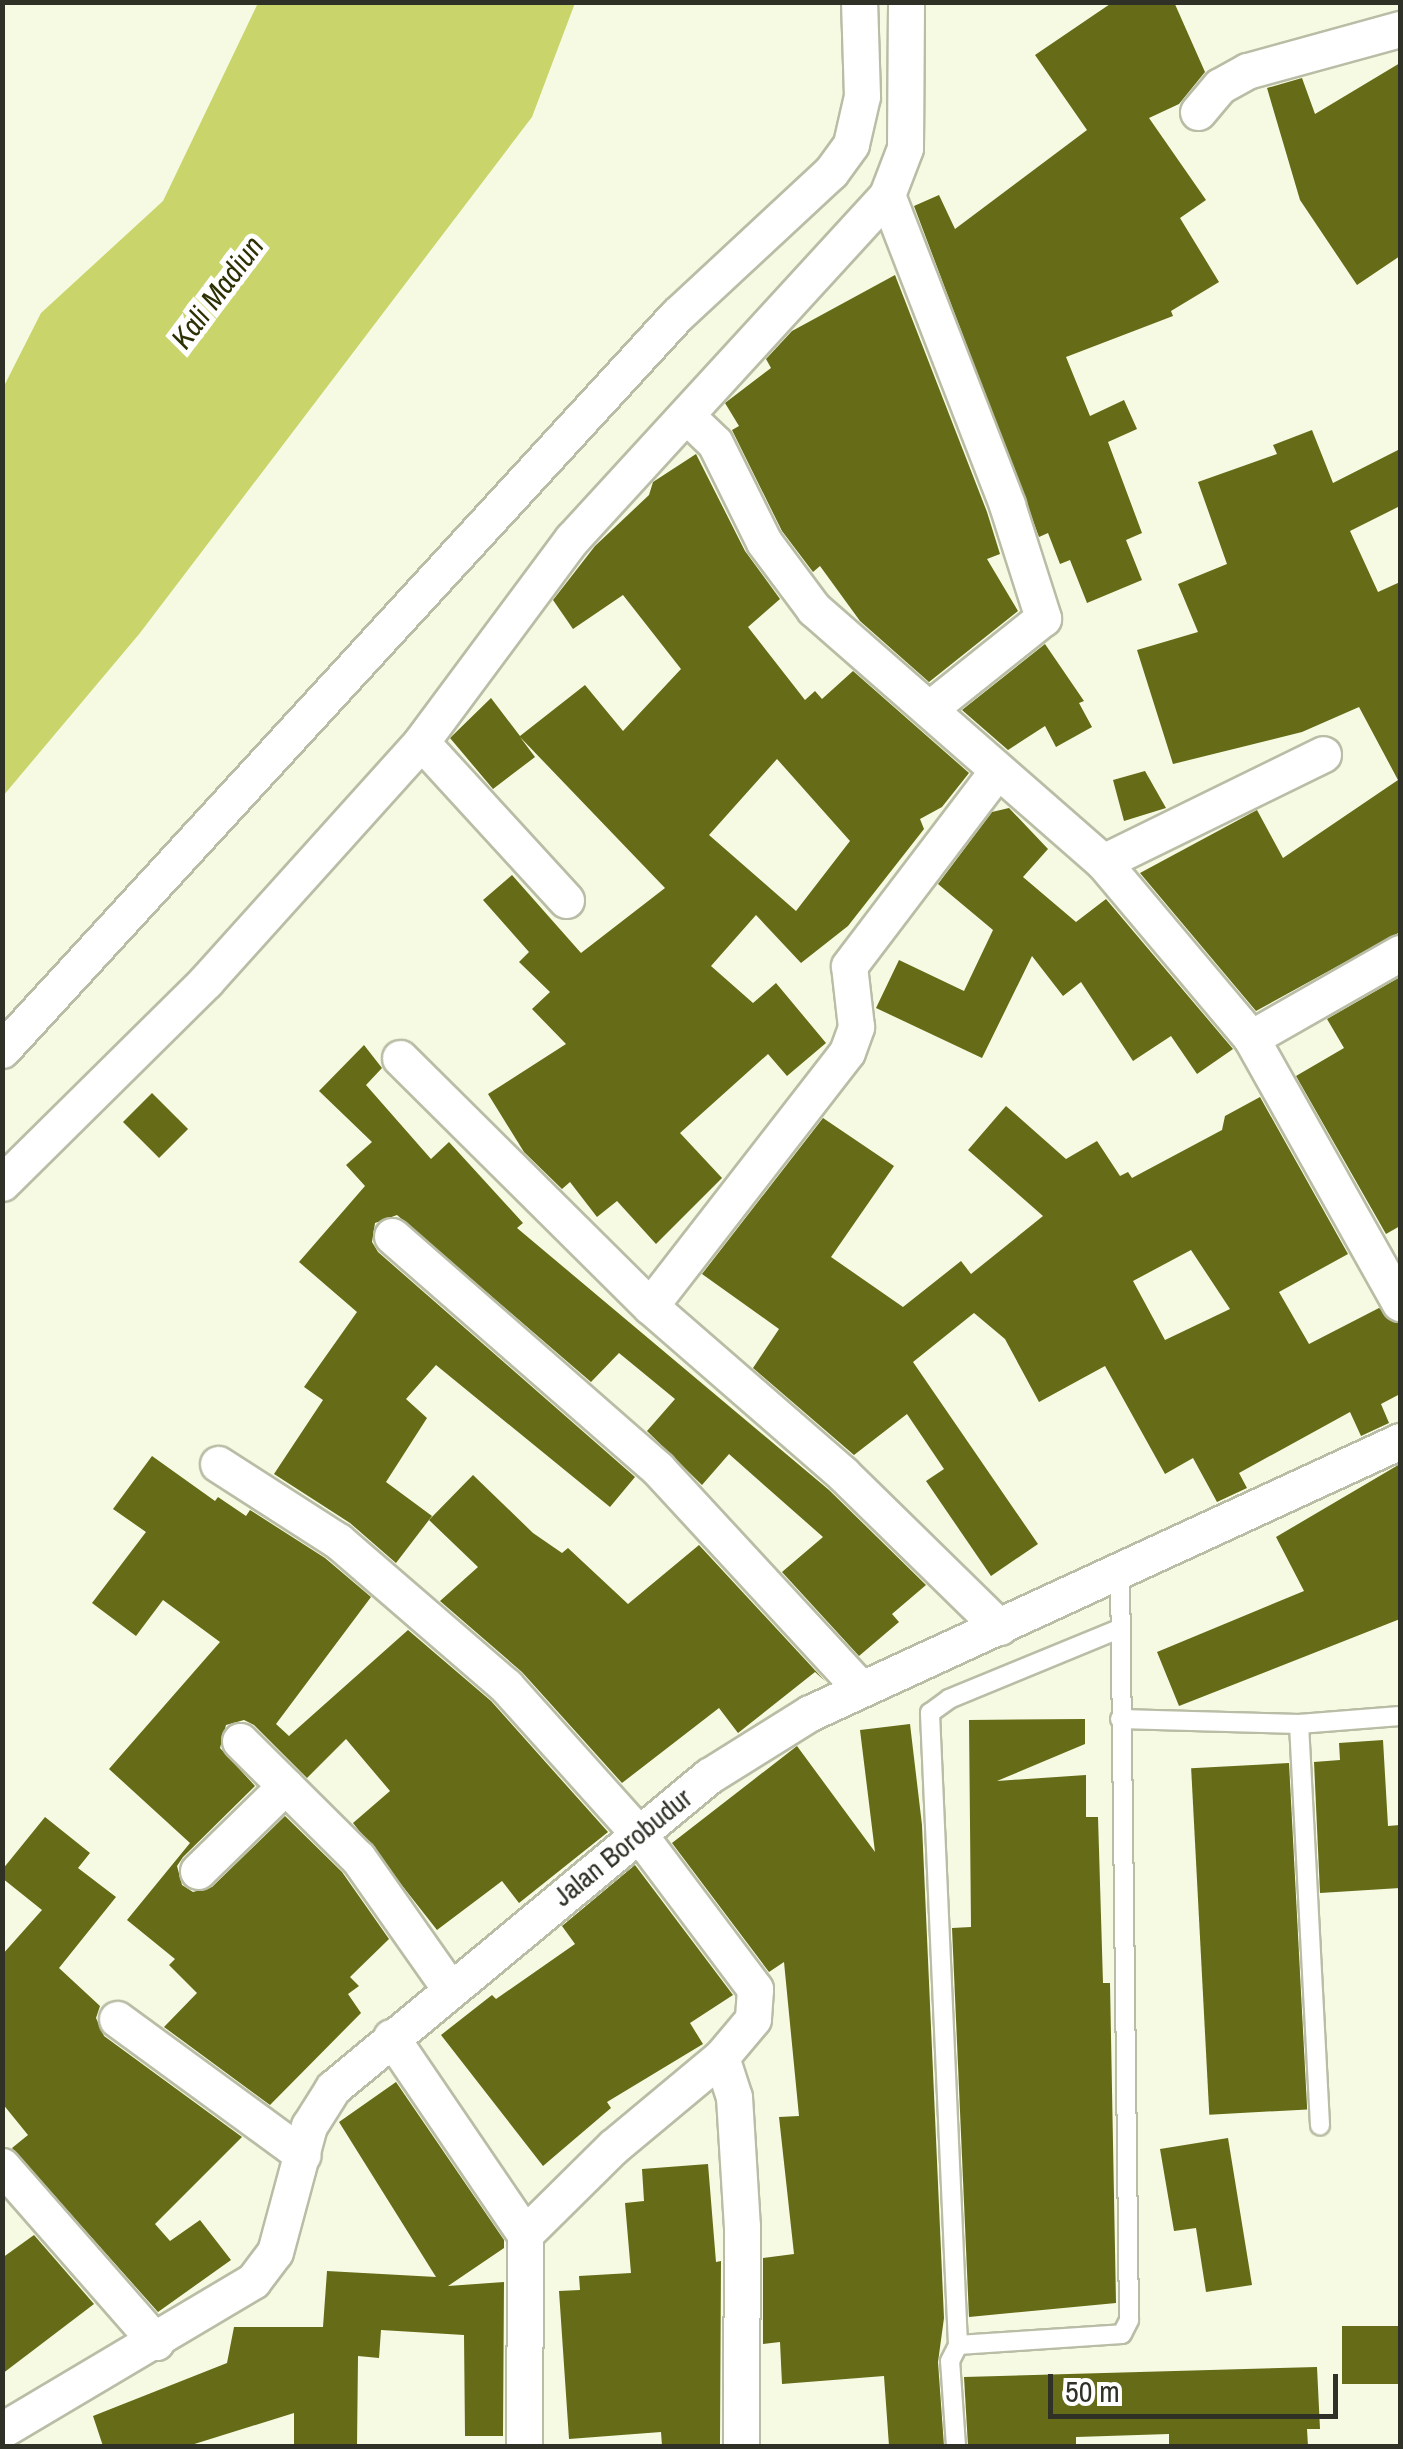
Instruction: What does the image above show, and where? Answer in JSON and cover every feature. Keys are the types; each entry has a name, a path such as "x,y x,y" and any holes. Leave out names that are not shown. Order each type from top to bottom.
{"street":[{"path":"2,1050 651,342 831,172 852,144 862,96 860,2"},
{"path":"2,1183 206,981 421,742 572,538 688,418 744,348 887,195 905,148 906,2"},
{"path":"1198,112 1220,86 1247,71 1400,29"},
{"path":"887,195 1007,505 1042,618 929,709"},
{"path":"688,418 715,443 764,542 814,609 1103,862 1251,1038 1389,1258 1400,1303"},
{"path":"421,742 566,900"},
{"path":"1103,862 1323,754"},
{"path":"650,1306 847,1052 856,1027 849,966 996,772"},
{"path":"1251,1038 1400,953"},
{"path":"400,1058 650,1306 843,1474 999,1627"},
{"path":"392,1236 658,1469 861,1688"},
{"name":"Jalan Borobudur","path":"2,2430 253,2281 274,2252 291,2211 318,2107 391,2037 709,1776 861,1688 1120,1573 1400,1441"},
{"path":"218,1464 338,1542 506,1686 638,1834 755,1989 753,2020 722,2058 612,2147 525,2234"},
{"path":"240,1741 358,1858 450,1989"},
{"path":"198,1871 285,1786"},
{"path":"117,2019 303,2155"},
{"path":"391,2037 525,2234 524,2446"},
{"path":"722,2058 734,2096 742,2226 742,2446"},
{"path":"2,2166 156,2342"}],"lane":[{"path":"958,2345 1122,2334 1129,2320 1120,1573"},
{"path":"956,2446 950,2360 958,2345 930,1713 948,1699 1119,1629"},
{"path":"1120,1718 1299,1724 1400,1716"},
{"path":"1299,1724 1320,2126"}],"water":[{"name":"Kali Madiun","path":"258,3 575,3 532,117 140,633 3,796 3,388 41,313 163,201"}],"building":[{"path":"1113,2 1174,2 1205,72 1179,104 1149,118 1206,200 1180,218 1219,282 1171,311 1173,316 1066,357 1090,416 1124,400 1137,429 1108,442 1142,533 1126,540 1142,580 1087,603 1070,560 1060,564 1048,533 1039,537 914,206 939,195 955,229 1087,130 1035,55"},
{"path":"1400,63 1400,256 1357,285 1300,200 1267,88 1302,78 1315,114"},
{"path":"895,275 987,512 1000,554 987,559 1018,611 929,682 860,621 820,566 813,572 782,531 732,430 739,426 725,403 771,368 766,359 792,331"},
{"path":"1312,430 1333,483 1400,449 1400,506 1350,531 1378,592 1400,582 1400,932 1256,1011 1140,873 1257,810 1283,858 1398,780 1359,707 1302,732 1173,764 1137,650 1198,632 1178,584 1227,564 1198,482 1277,454 1273,445"},
{"path":"696,454 745,551 780,599 748,627 805,700 815,691 822,699 853,671 969,773 942,807 920,819 924,829 848,926 801,963 756,915 711,966 753,1003 776,983 826,1043 787,1076 768,1054 680,1133 722,1178 656,1244 617,1201 597,1217 570,1182 562,1189 524,1152 488,1094 566,1044 532,1009 550,992 519,962 529,952 483,900 512,875 581,953 665,888 520,737 535,757 493,789 450,738 491,698 520,736 585,685 623,731 681,669 623,595 573,629 553,600 595,546 649,495 653,482","holes":["777,759 850,841 796,911 709,835"]},
{"path":"1045,644 1084,701 1079,703 1092,727 1056,747 1045,726 1008,750 962,710"},
{"path":"1145,771 1166,808 1124,821 1113,780"},
{"path":"1009,808 1048,849 1023,877 1076,922 1106,899 1233,1049 1197,1074 1171,1036 1133,1061 1081,982 1063,996 1032,956 982,1058 876,1008 899,960 964,991 993,930 938,884 992,812"},
{"path":"1400,977 1400,1226 1386,1234 1296,1076 1344,1048 1327,1019"},
{"path":"364,1045 382,1068 366,1085 431,1159 449,1142 523,1223 517,1228 829,1490 926,1585 892,1614 899,1622 859,1656 782,1572 823,1537 729,1454 702,1485 647,1431 675,1399 619,1353 591,1382 397,1215 375,1223 372,1242 378,1252 635,1477 610,1507 436,1365 406,1399 427,1418 386,1482 432,1516 396,1563 350,1523 274,1474 323,1400 304,1387 357,1312 299,1262 365,1186 346,1165 372,1142 319,1091"},
{"path":"152,1093 188,1129 159,1158 123,1122"},
{"path":"1260,1097 1348,1254 1279,1292 1309,1344 1379,1308 1400,1324 1400,1394 1381,1404 1389,1423 1361,1436 1350,1412 1239,1473 1247,1488 1217,1502 1193,1458 1165,1474 1105,1366 1039,1402 1005,1339 974,1313 913,1362 1038,1544 991,1576 926,1481 944,1469 907,1414 854,1455 753,1368 779,1329 702,1274 823,1118 894,1166 831,1257 903,1307 961,1261 971,1274 1043,1216 968,1150 1006,1106 1066,1159 1097,1141 1120,1176 1128,1172 1132,1178 1222,1130 1225,1116","holes":["1191,1250 1230,1309 1165,1340 1133,1281"]},
{"path":"152,1456 215,1501 218,1497 246,1516 250,1510 325,1558 371,1597 276,1724 289,1736 408,1630 491,1701 608,1832 519,1903 502,1881 437,1930 353,1823 390,1791 346,1739 307,1778 254,1725 244,1720 226,1725 220,1748 255,1786 183,1857 177,1866 182,1885 193,1892 212,1887 285,1816 342,1872 389,1939 350,1977 359,1986 348,1994 361,2013 270,2105 164,2027 197,1993 169,1965 175,1959 127,1920 190,1843 109,1769 220,1642 163,1600 136,1636 92,1603 146,1532 113,1509"},
{"path":"1400,1464 1400,1619 1179,1706 1157,1652 1304,1591 1276,1537"},
{"path":"473,1475 533,1533 562,1553 568,1548 628,1604 699,1545 825,1681 815,1672 738,1733 719,1708 622,1783 522,1672 440,1601 478,1567 429,1520"},
{"path":"1085,1719 1085,1744 997,1781 1086,1775 1086,1817 1098,1817 1103,1983 1110,1983 1116,2303 969,2317 952,1928 971,1927 969,1720"},
{"path":"910,1724 922,1825 944,2318 938,2362 944,2446 889,2446 884,2376 782,2384 780,2342 763,2344 763,2258 794,2254 779,2117 799,2116 784,1962 769,1972 672,1843 797,1746 875,1852 860,1730"},
{"path":"1383,1740 1388,1826 1400,1825 1400,1888 1320,1893 1314,1762 1340,1760 1339,1743"},
{"path":"1289,1763 1307,2110 1209,2115 1191,1768"},
{"path":"45,1817 90,1853 78,1868 116,1897 59,1968 100,2006 96,2018 104,2036 242,2137 155,2224 170,2241 200,2220 231,2260 158,2312 12,2148 28,2135 2,2103 2,1955 42,1910 2,1878 2,1870"},
{"path":"635,1865 733,1995 690,2023 703,2044 607,2102 611,2108 543,2166 441,2035 492,1995 496,1999 575,1944 562,1926"},
{"path":"396,2082 504,2240 504,2248 448,2286 504,2282 503,2436 465,2436 464,2335 381,2330 379,2358 358,2356 357,2446 294,2446 294,2413 188,2446 103,2446 93,2416 227,2363 234,2327 323,2327 327,2271 436,2277 339,2122"},
{"path":"1228,2138 1252,2285 1206,2292 1196,2228 1174,2231 1160,2149"},
{"path":"708,2164 716,2262 721,2261 720,2445 662,2446 661,2432 569,2439 559,2291 580,2290 579,2276 631,2273 625,2203 644,2201 642,2169"},
{"path":"34,2235 94,2304 2,2374 2,2258"},
{"path":"1342,2326 1400,2326 1400,2384 1342,2384"},
{"path":"1317,2367 1320,2429 1307,2429 1308,2446 1169,2446 1169,2434 1076,2437 1076,2446 968,2446 964,2377"}]}
